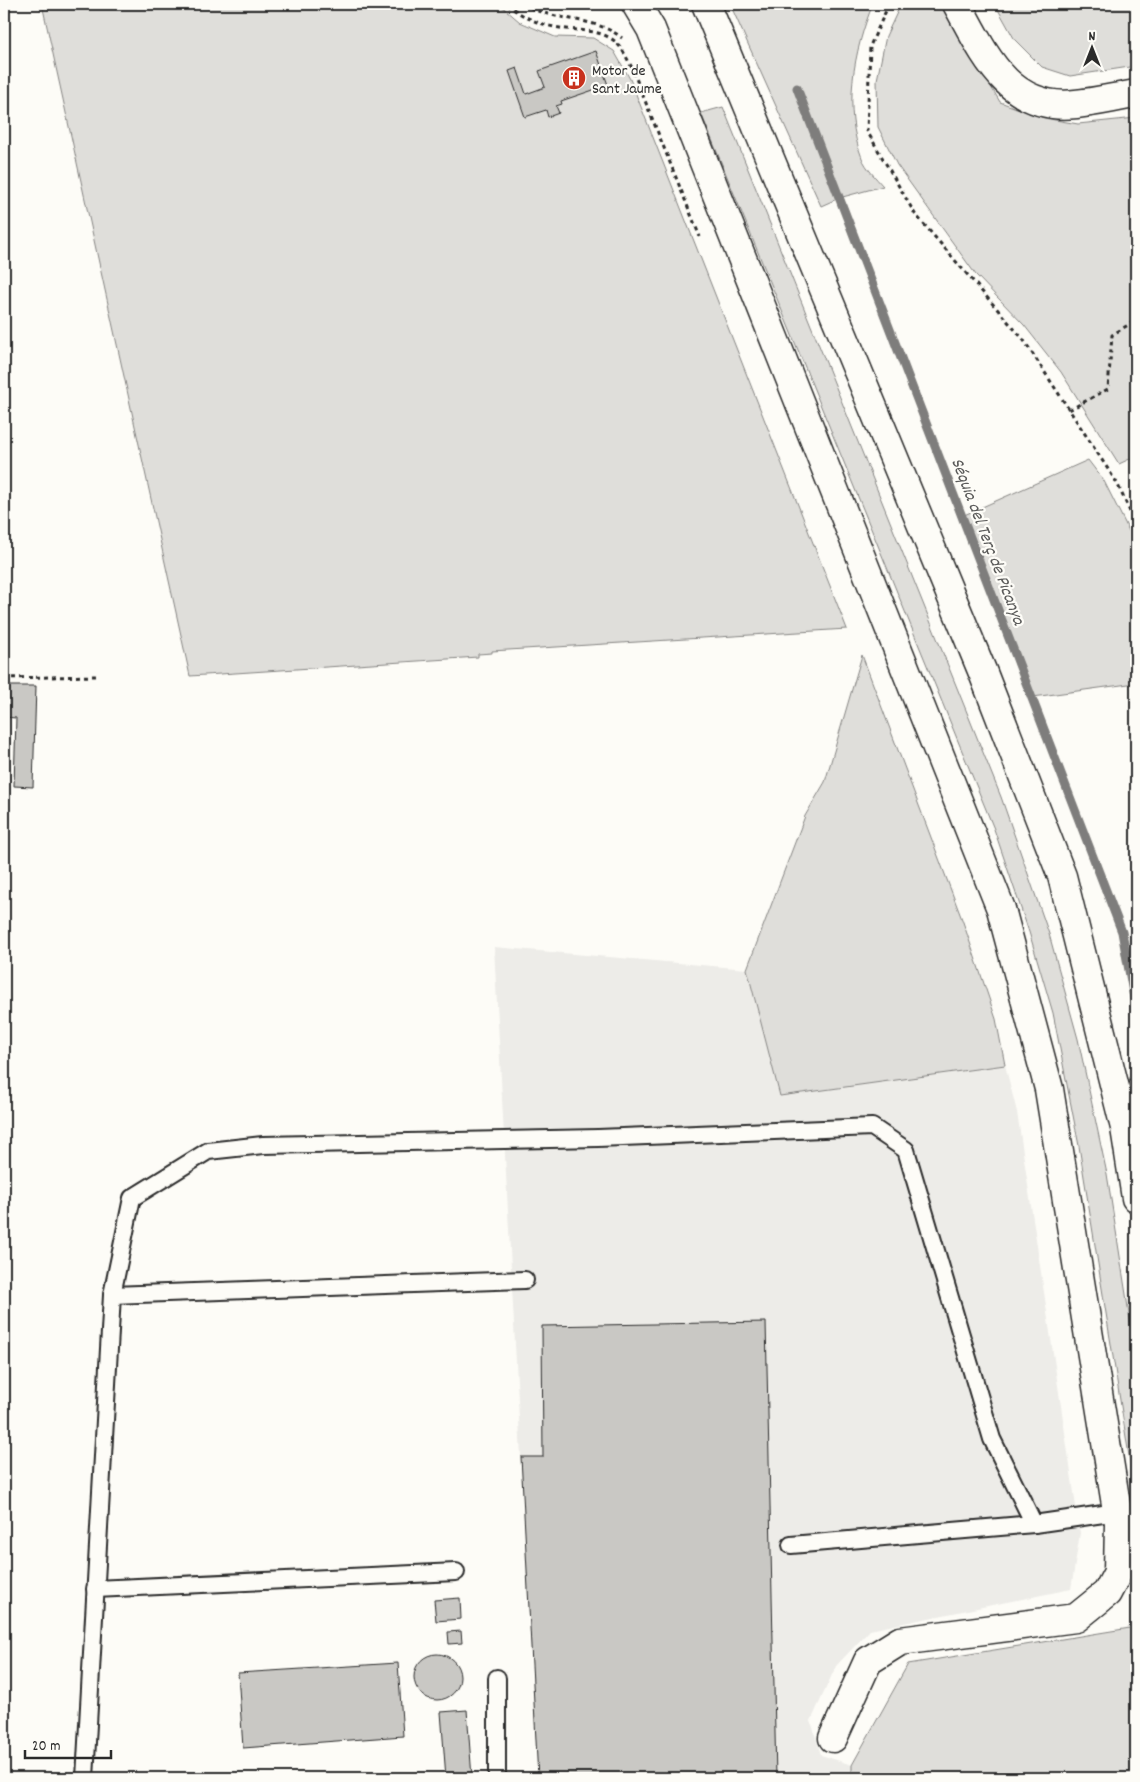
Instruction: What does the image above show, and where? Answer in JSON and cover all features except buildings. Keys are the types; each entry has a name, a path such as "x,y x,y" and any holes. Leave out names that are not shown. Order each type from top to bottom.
{"street":[{"path":"636,4 651,29 1001,910 1049,1089 1117,1512 1118,1572 1107,1593 1076,1618 900,1641 868,1661 833,1738"},
{"path":"706,4 983,673 1062,876 1125,1128 1136,1198"},
{"path":"956,4 987,57 1004,80 1027,96 1051,104 1075,105 1136,94"}],"lane":[{"path":"85,1778 112,1295 132,1198 208,1151 263,1145 598,1138 872,1127 906,1150 992,1439 1034,1524"},
{"path":"112,1295 525,1280"},
{"path":"791,1546 1034,1524 1117,1512"},
{"path":"95,1589 456,1572"},
{"path":"497,1678 497,1778"}],"path":[{"path":"507,4 516,12 538,22 559,28 597,33 609,38 623,51 701,239"},
{"path":"889,4 870,46 867,130 916,214 1023,339 1117,483 1136,525"},
{"path":"1069,410 1108,389 1112,335 1136,320"},
{"path":"4,678 96,676"}],"shaded area":[{"path":"42,4 499,4 520,22 555,37 593,38 614,51 630,79 847,629 492,651 492,653 478,654 478,657 190,676"},
{"path":"730,4 873,4 860,41 856,61 852,100 853,120 862,158 883,186 839,198 821,206"},
{"path":"901,4 942,4 1000,102 1044,118 1078,124 1136,118 1136,456 1119,464 1061,372 1024,325 976,275 897,165 878,127 877,80 886,36"},
{"path":"995,4 1136,4 1136,66 1070,76 1042,67 1015,40"},
{"path":"723,107 1001,797 1049,934 1078,1039 1107,1174 1136,1358 1136,1499 1079,1146 1053,1013 1029,932 994,829 701,113"},
{"path":"1088,460 1104,481 1136,545 1136,683 1033,697 962,516"},
{"path":"862,655 963,922 996,1019 1005,1065 780,1096 747,969 805,816 825,782"},
{"path":"494,947 747,969 780,1096 1005,1065 1017,1112 1080,1533 1071,1589 870,1630 836,1666 811,1721 821,1755 852,1765 852,1778 538,1778"},
{"path":"1136,1627 1136,1778 852,1778 852,1765 908,1664"}],"waterway":[{"name":"Séquia del Terç de Picanya","path":"797,88 1122,932 1136,1009"}],"place":[{"name":"Motor de Sant Jaume","path":"574,78"}]}
